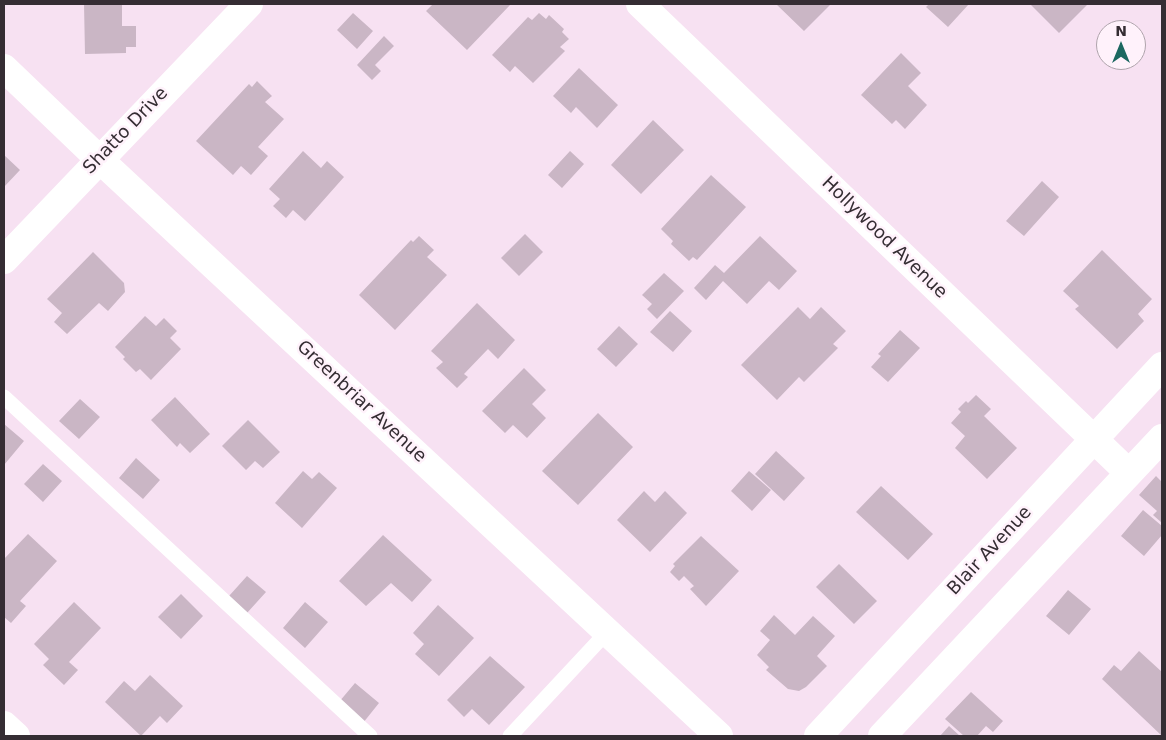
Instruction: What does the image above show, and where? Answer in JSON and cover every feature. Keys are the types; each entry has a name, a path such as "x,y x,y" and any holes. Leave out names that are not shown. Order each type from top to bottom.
{"street":[{"name":"Shatto Drive","path":"4,260 248,4"},
{"name":"Hollywood Avenue","path":"640,4 1128,472"},
{"name":"Greenbriar Avenue","path":"4,68 99,159 719,736"},
{"name":"Blair Avenue","path":"818,736 1162,366"},
{"path":"882,736 1162,438"},
{"path":"4,725 16,736"}],"lane":[{"path":"4,397 370,736"},
{"path":"510,736 608,631"}],"building":[{"path":"84,4 122,4 122,26 136,26 136,47 126,47 126,53 85,54"},
{"path":"433,4 511,4 467,50 426,11"},
{"path":"776,4 831,4 804,31"},
{"path":"929,4 969,4 948,27 926,7"},
{"path":"1030,4 1088,4 1059,33"},
{"path":"353,13 373,31 357,49 337,30"},
{"path":"539,13 546,19 549,15 564,29 562,32 569,39 560,47 565,51 533,83 515,66 510,72 492,55 528,17 532,20"},
{"path":"384,36 394,46 375,65 381,71 372,80 357,65"},
{"path":"901,53 921,73 908,86 927,105 905,129 896,120 892,124 861,95"},
{"path":"579,68 618,105 597,128 576,107 571,113 553,96"},
{"path":"257,81 272,96 265,102 284,119 258,147 268,156 251,175 241,166 233,175 196,141 249,84 252,87"},
{"path":"653,120 684,150 641,194 611,165"},
{"path":"303,151 321,168 327,161 344,177 305,221 293,210 286,218 273,206 280,199 269,189"},
{"path":"570,151 584,164 562,188 548,175"},
{"path":"4,155 20,170 4,187"},
{"path":"711,175 746,207 697,260 693,257 689,261 671,244 673,241 661,229"},
{"path":"1042,181 1059,197 1024,236 1006,221"},
{"path":"525,234 543,252 519,276 501,258"},
{"path":"419,236 434,250 427,257 447,275 395,330 359,295 411,240 413,242"},
{"path":"760,236 797,271 779,290 769,281 747,304 723,281 706,300 694,288 715,265 724,273"},
{"path":"1102,250 1152,299 1138,314 1144,321 1117,349 1075,309 1079,306 1063,291"},
{"path":"93,252 124,283 125,292 108,311 99,303 67,334 54,322 62,313 47,299"},
{"path":"664,273 684,291 657,319 647,309 652,304 642,295"},
{"path":"477,303 515,340 498,359 488,349 464,374 468,377 457,388 436,368 443,362 431,351"},
{"path":"798,307 810,319 821,307 846,331 833,344 838,348 804,382 799,377 777,400 741,365"},
{"path":"670,311 692,331 673,352 650,332"},
{"path":"145,316 156,326 164,318 177,331 170,338 181,349 151,380 140,369 136,372 123,359 125,357 115,347"},
{"path":"619,326 638,344 616,367 597,349"},
{"path":"900,330 920,348 888,382 871,367 881,356 878,354"},
{"path":"524,368 546,390 532,404 546,418 527,438 513,425 505,433 482,411"},
{"path":"976,395 991,409 984,416 1017,448 987,479 955,448 965,436 951,423 961,412 958,409"},
{"path":"175,397 210,434 190,453 180,443 177,447 151,420"},
{"path":"80,399 100,417 79,439 59,421"},
{"path":"598,413 633,447 578,505 542,471"},
{"path":"248,420 280,452 263,468 255,461 246,470 222,446"},
{"path":"4,424 24,441 4,465"},
{"path":"776,451 805,478 784,501 755,474"},
{"path":"136,458 160,480 143,499 119,478"},
{"path":"43,464 62,481 43,502 24,484"},
{"path":"303,471 312,479 319,472 337,488 302,528 275,503"},
{"path":"749,471 771,490 752,511 731,491"},
{"path":"1156,476 1162,482 1162,523 1153,515 1157,511 1139,495"},
{"path":"881,486 933,534 908,560 856,512"},
{"path":"644,491 655,502 665,491 687,513 650,552 617,520"},
{"path":"1143,510 1162,526 1162,535 1144,556 1121,536"},
{"path":"28,534 57,561 20,601 26,606 11,623 4,617 4,559"},
{"path":"383,535 432,580 412,602 391,583 366,606 339,581"},
{"path":"701,536 739,571 706,606 690,589 694,586 684,576 679,581 670,572 675,566 673,564"},
{"path":"839,564 877,601 854,624 816,587"},
{"path":"247,576 266,592 247,613 229,596"},
{"path":"1068,590 1091,609 1069,635 1046,616"},
{"path":"181,594 203,616 181,639 158,617"},
{"path":"74,602 101,628 69,662 78,670 64,685 43,665 49,659 34,644"},
{"path":"305,602 328,622 305,648 283,628"},
{"path":"438,605 474,638 439,676 415,654 424,644 413,633"},
{"path":"774,615 795,635 813,616 835,636 817,656 827,666 806,687 799,691 788,689 766,670 769,667 757,655 770,640 760,631"},
{"path":"1139,651 1162,672 1162,736 1102,679 1114,665 1121,671"},
{"path":"490,656 525,687 489,725 472,709 464,717 447,700"},
{"path":"150,675 183,706 167,723 160,716 141,736 105,702 124,681 135,691"},
{"path":"355,683 379,703 363,723 339,702"},
{"path":"971,692 1003,721 993,732 986,726 977,736 964,736 945,719"},
{"path":"949,726 960,736 940,736"}]}
